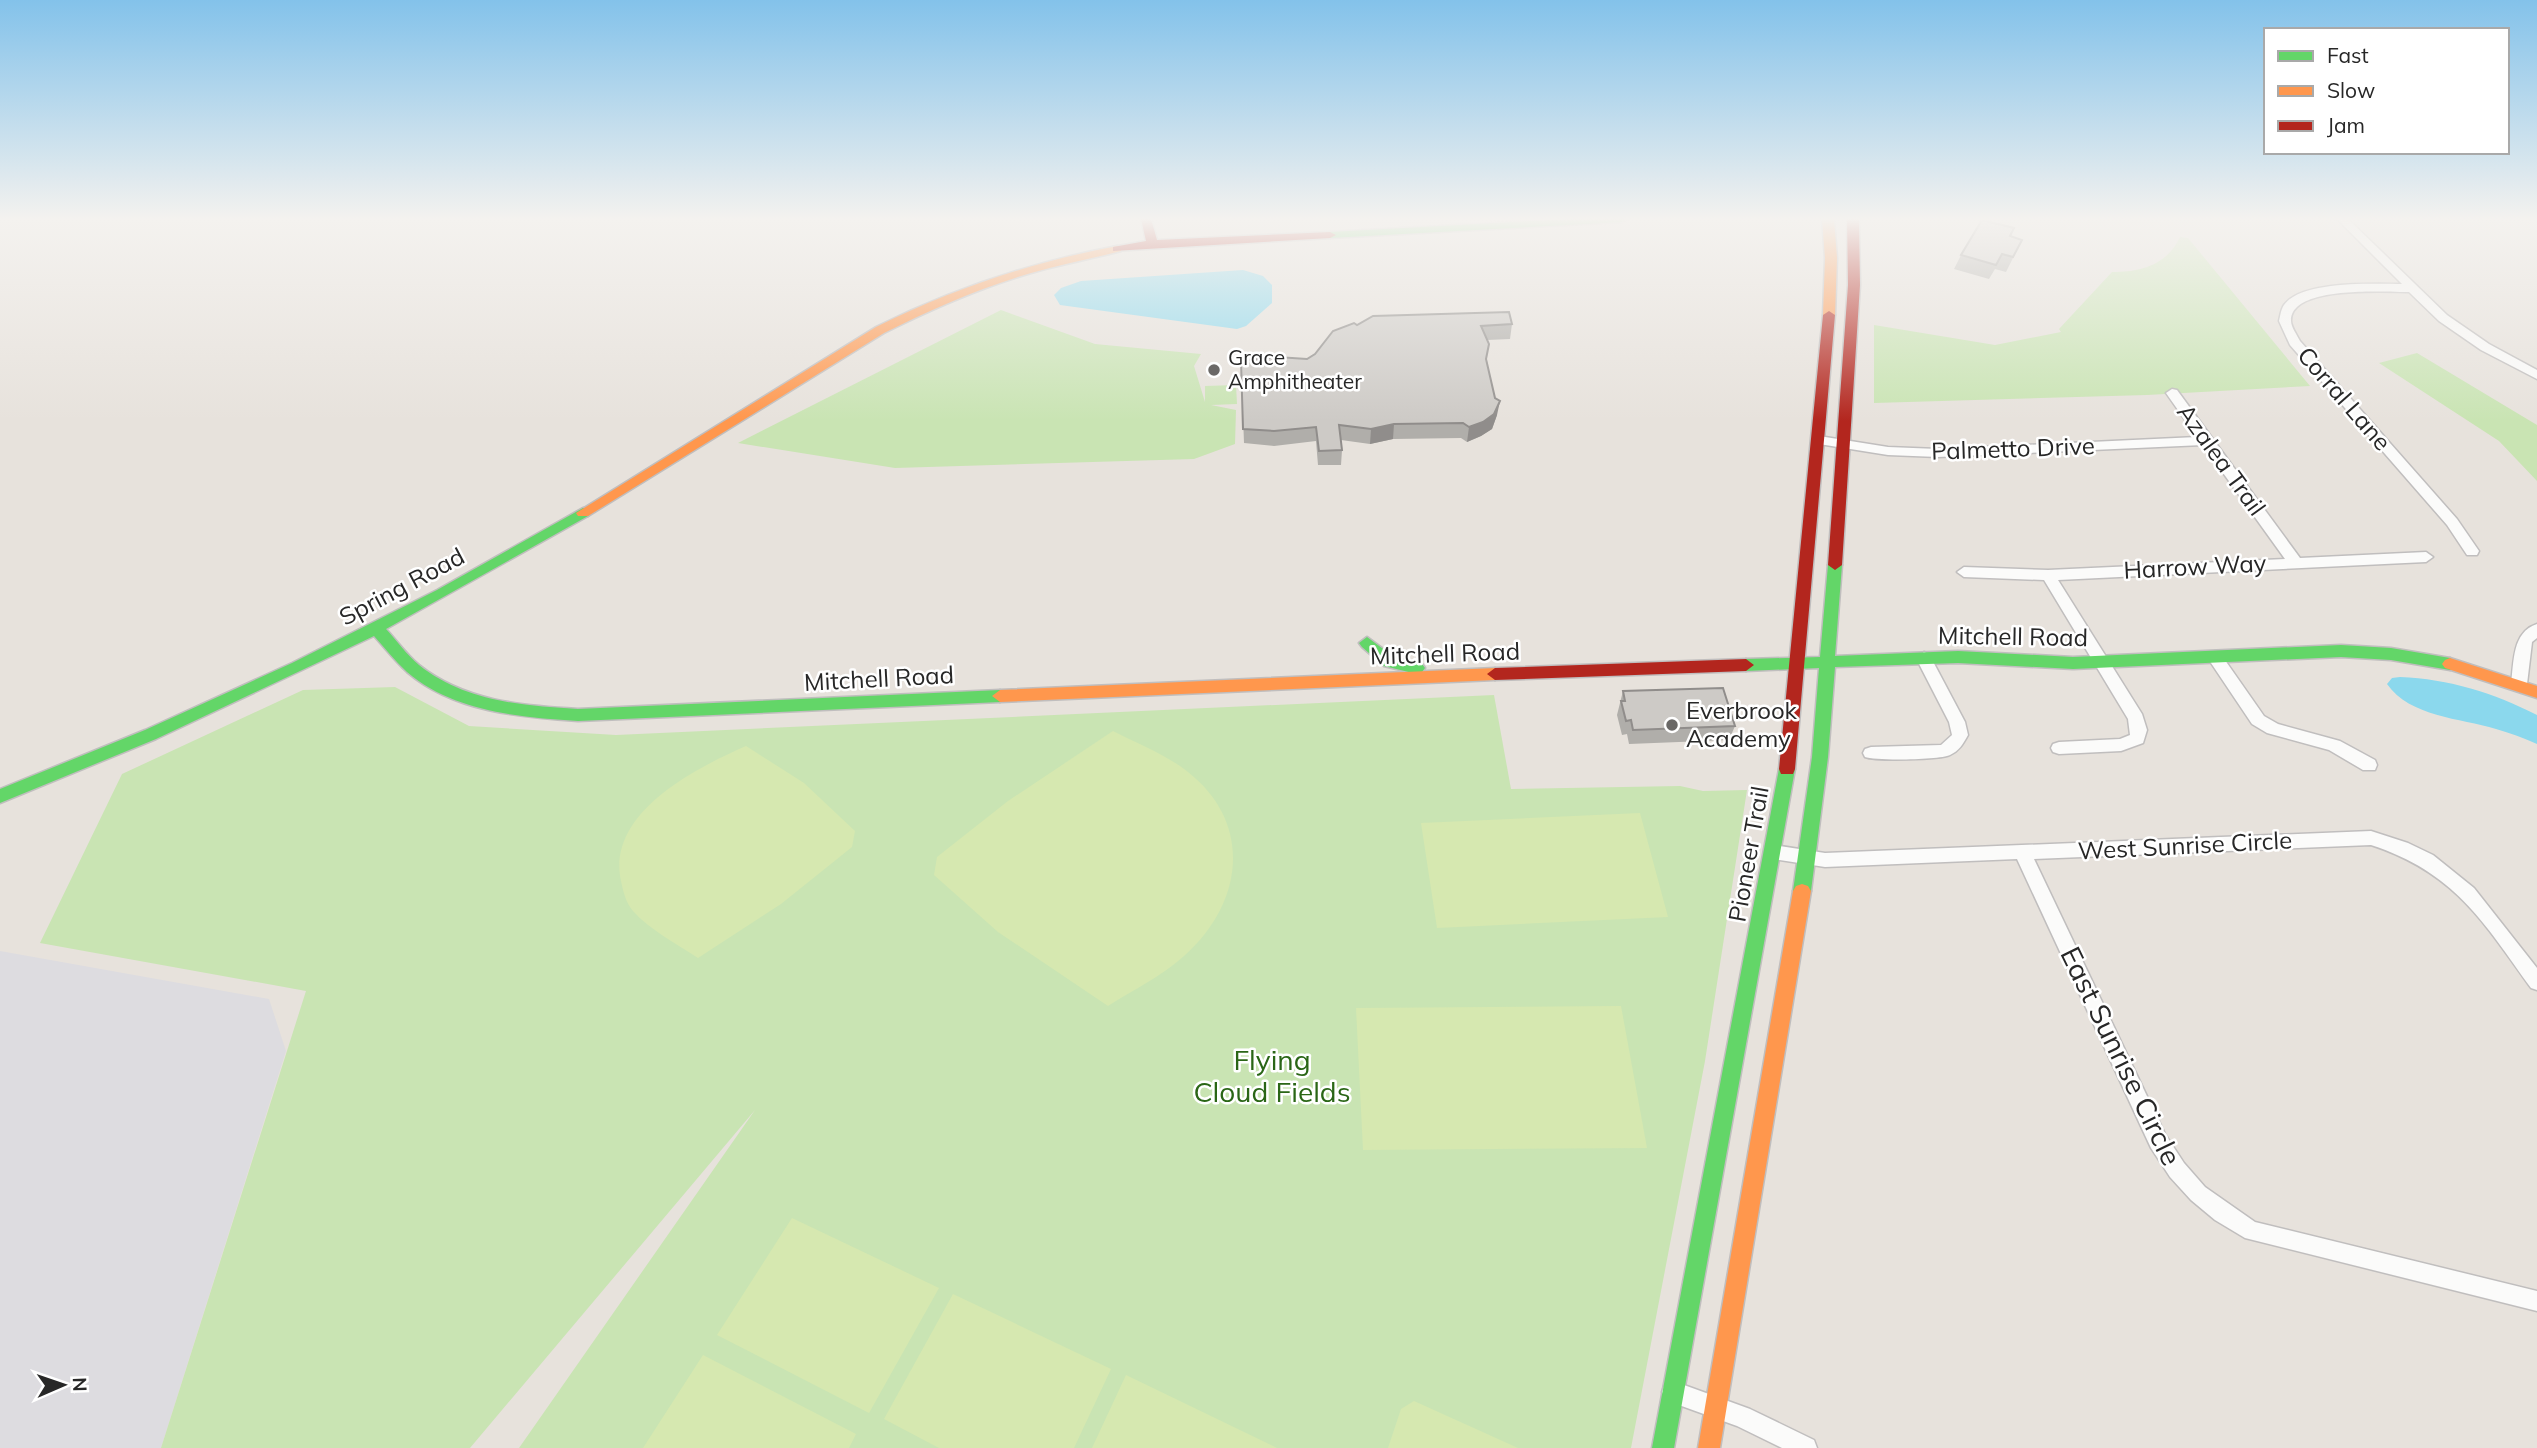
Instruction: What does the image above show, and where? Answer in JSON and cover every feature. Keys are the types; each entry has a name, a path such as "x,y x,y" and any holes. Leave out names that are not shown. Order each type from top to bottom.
{"main road":[{"name":"Spring Road","path":"0,796 166,728 377,629 579,516 804,376 838,345 902,308 948,287"},
{"name":"Pioneer Trail","path":"1663,1448 1774,852 1791,744 1830,287"},
{"path":"1709,1448 1807,858 1829,662 1854,287"},
{"name":"Mitchell Road","path":"377,629 417,672 459,694 512,710 578,715 1483,674 1799,665 1924,658 1979,657 2073,663 2373,651 2453,663 2537,692"},
{"path":"1367,643 1374,653 1393,666 1483,674"}],"street":[{"path":"2411,288 2462,333 2537,375"},
{"name":"Corral Lane","path":"2411,288 2309,294 2293,301 2288,307 2284,324 2294,342 2452,522 2472,551"},
{"name":"Azalea Trail","path":"2172,393 2295,562"},
{"name":"Palmetto Drive","path":"1819,440 1888,451 1938,453 2208,441"},
{"name":"Harrow Way","path":"1964,572 2048,575 2426,557"},
{"path":"2048,575 2136,718 2139,730 2137,739 2121,746 2059,748"},
{"path":"2519,684 2525,640 2537,629"},
{"path":"2214,657 2258,720 2273,729 2334,745 2369,765"},
{"path":"1871,753 1944,751 1954,745 1960,735 1957,722 1924,658"},
{"name":"West Sunrise Circle","path":"1774,852 1825,860 2371,838 2419,853 2441,866 2461,884 2537,982"},
{"name":"East Sunrise Circle","path":"2023,854 2158,1141 2173,1167 2194,1193 2221,1214 2252,1231 2537,1301"},
{"path":"1673,1392 1742,1417 1806,1448"}],"shaded area":[{"path":"0,951 269,999 286,1051 161,1448 0,1448"}],"green space":[{"path":"2098,287 2228,287 2310,386 2147,395 1874,403 1874,325 1995,345 2061,332 2059,329"},
{"path":"1001,310 1095,344 1201,354 1194,366 1205,402 1205,386 1236,385 1237,404 1211,405 1236,410 1235,444 1194,459 895,468 738,443"},
{"path":"2417,353 2537,425 2537,481 2499,441 2379,363"},
{"name":"Flying Cloud Fields","path":"395,687 469,726 616,735 1494,695 1511,789 1680,786 1703,791 1747,790 1705,1061 1631,1448 519,1448 755,1110 470,1448 161,1448 306,991 40,943 122,774 303,690"},
{"path":"1113,731 1180,766 1209,793 1224,815 1231,839 1233,864 1229,889 1219,913 1204,935 1166,970 1108,1006 998,932 934,875 937,857 1008,801"},
{"path":"746,746 804,783 855,831 852,847 781,904 698,958 656,931 631,908 621,881 620,857 627,834 641,814 659,796 703,767"},
{"path":"1640,813 1668,917 1437,928 1421,823"},
{"path":"1621,1006 1647,1148 1363,1150 1356,1008"},
{"path":"792,1218 939,1288 869,1413 717,1335"},
{"path":"953,1294 1111,1369 1074,1448 939,1448 884,1419"},
{"path":"703,1355 856,1434 849,1448 643,1448"},
{"path":"1126,1375 1277,1448 1092,1448"},
{"path":"1414,1401 1518,1448 1388,1448 1401,1409"}],"water":[{"path":"1272,287 1272,303 1246,326 1237,329 1060,305 1054,295 1061,288"},
{"path":"2392,678 2471,688 2537,715 2537,744 2496,729 2422,710 2397,695 2387,684"}],"building":[{"path":"1509,312 1512,324 1481,326 1489,344 1486,359 1495,398 1500,401 1494,414 1483,422 1469,427 1463,423 1394,424 1371,429 1339,425 1342,450 1319,451 1316,427 1274,431 1243,429 1241,361 1277,357 1307,359 1315,354 1333,331 1354,323 1357,325 1373,316"},
{"path":"1723,688 1735,726 1633,730 1631,720 1626,721 1621,701 1625,701 1623,691"}],"traffic: fast":[{"path":"0,796 150,735 298,667 442,594 583,513"},
{"path":"1802,891 1820,757 1835,565"},
{"path":"377,629 414,669 451,692 492,705 535,712 578,715 1000,696"},
{"path":"1367,643 1389,662 1417,668"},
{"path":"1746,665 1958,657 2073,663 2341,651 2391,654 2450,664"},
{"path":"1663,1448 1787,769"}],"traffic: slow":[{"path":"583,513 880,330 978,287"},
{"path":"1829,315 1830,287"},
{"path":"2450,664 2537,692"},
{"path":"1000,696 1495,674"},
{"path":"1709,1448 1802,891"}],"traffic: jam":[{"path":"1835,565 1854,287"},
{"path":"1787,769 1829,315"},
{"path":"1495,674 1746,665"}],"place":[{"name":"Grace Amphitheater","path":"1214,370"},
{"name":"Everbrook Academy","path":"1672,725"}]}
